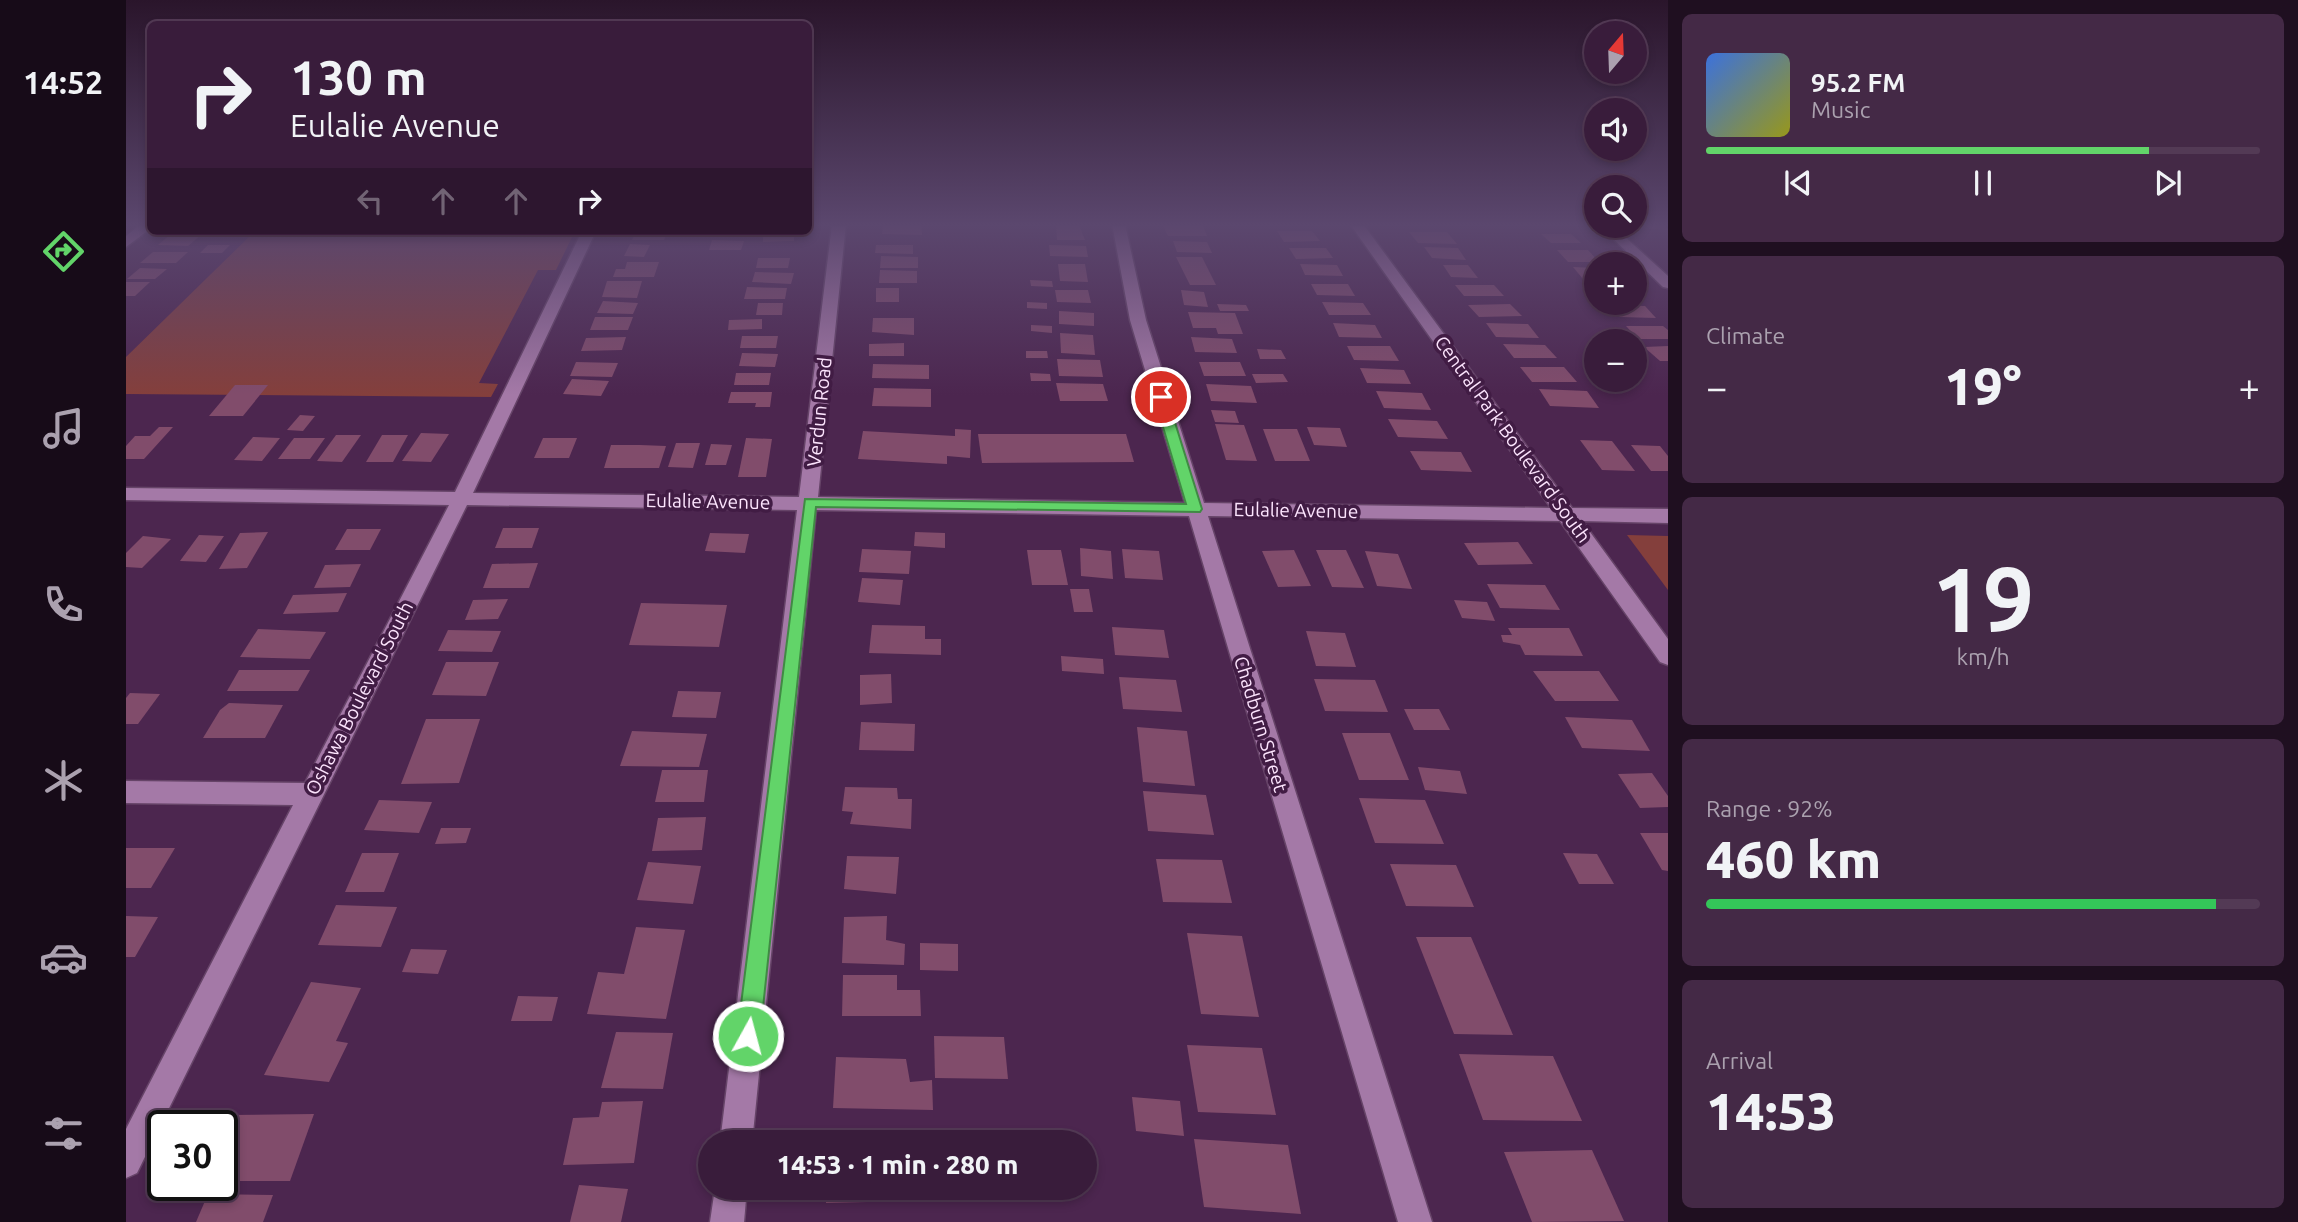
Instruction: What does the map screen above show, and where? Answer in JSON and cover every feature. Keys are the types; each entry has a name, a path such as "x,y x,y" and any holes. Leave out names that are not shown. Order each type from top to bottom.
{"street":[{"name":"Oshawa Boulevard South","path":"126,1163 462,497 565,281"},
{"name":"Verdun Road","path":"738,1130 833,281"},
{"name":"Chadburn Street","path":"1130,281 1138,320 1195,509 1415,1222"},
{"name":"Central Park Boulevard South","path":"1398,281 1668,656"},
{"name":"Eulalie Avenue","path":"126,494 1668,516"},
{"path":"126,792 311,794"},
{"path":"727,1222 730,1200"}],"shaded area":[{"path":"204,281 532,281 479,383 498,384 491,397 126,394 126,357"},
{"path":"1627,535 1668,536 1668,590"}],"building":[{"path":"607,281 642,281 637,298 602,297"},
{"path":"752,281 792,281 791,284"},
{"path":"879,281 917,281 917,283"},
{"path":"1030,281 1052,281 1053,287 1031,286"},
{"path":"1188,281 1214,281 1216,285 1190,285"},
{"path":"126,282 150,282 135,296 126,296"},
{"path":"1311,284 1348,284 1355,296 1317,295"},
{"path":"1455,285 1494,285 1504,296 1464,296"},
{"path":"747,287 787,288 785,299 744,299"},
{"path":"876,288 899,288 899,302 876,302"},
{"path":"1055,290 1088,290 1091,303 1057,302"},
{"path":"1181,290 1204,292 1208,307 1184,305"},
{"path":"603,301 638,303 633,314 597,313"},
{"path":"1027,302 1047,303 1047,309 1027,308"},
{"path":"1322,302 1363,303 1371,315 1329,315"},
{"path":"758,303 783,303 782,315 756,315"},
{"path":"1217,304 1246,305 1249,311 1220,311"},
{"path":"1510,304 1522,316 1479,317 1468,305"},
{"path":"1647,308 1656,318 1618,315 1647,315"},
{"path":"1059,311 1094,313 1094,326 1059,324"},
{"path":"1188,312 1235,313 1243,334 1218,334 1216,328 1193,328"},
{"path":"595,317 633,317 628,330 590,330"},
{"path":"873,318 914,318 914,335 872,332"},
{"path":"762,319 762,329 728,330 729,320"},
{"path":"1333,323 1375,325 1382,338 1339,337"},
{"path":"1486,323 1528,324 1539,338 1496,337"},
{"path":"1031,325 1052,326 1052,333 1031,331"},
{"path":"1626,326 1663,326 1668,330 1668,339 1647,339 1647,329 1629,329"},
{"path":"1060,333 1093,335 1095,355 1061,353"},
{"path":"742,336 778,336 776,348 740,348"},
{"path":"626,337 622,350 581,351 586,338"},
{"path":"1191,337 1232,339 1237,353 1195,352"},
{"path":"904,343 904,356 869,356 869,344"},
{"path":"1503,344 1545,345 1557,358 1514,358"},
{"path":"1347,346 1390,346 1399,361 1354,360"},
{"path":"1668,346 1668,361 1660,361 1647,347"},
{"path":"1257,349 1281,350 1286,359 1260,359"},
{"path":"1026,351 1047,351 1048,358 1026,358"},
{"path":"742,353 778,354 775,367 739,366"},
{"path":"1057,359 1100,360 1103,377 1059,376"},
{"path":"576,362 618,363 612,377 570,376"},
{"path":"1199,362 1240,362 1246,376 1204,376"},
{"path":"873,364 929,365 929,379 872,378"},
{"path":"1520,367 1564,367 1577,382 1532,382"},
{"path":"1360,368 1404,370 1411,384 1367,383"},
{"path":"736,373 771,373 769,385 734,385"},
{"path":"1030,373 1050,374 1051,381 1031,381"},
{"path":"1252,374 1283,374 1288,382 1256,383"},
{"path":"572,379 609,381 601,396 563,394"},
{"path":"1056,383 1103,384 1108,401 1060,401"},
{"path":"1206,384 1251,386 1257,403 1211,401"},
{"path":"235,385 268,385 243,416 209,416"},
{"path":"874,388 931,389 931,407 872,406"},
{"path":"1539,389 1588,392 1599,408 1550,406"},
{"path":"1376,391 1422,393 1431,410 1384,408"},
{"path":"731,392 772,392 770,407 755,407 756,403 728,403"},
{"path":"1211,410 1235,411 1239,423 1215,422"},
{"path":"300,415 315,416 303,431 287,430"},
{"path":"1388,419 1437,421 1448,439 1398,437"},
{"path":"1215,424 1244,425 1257,461 1226,460"},
{"path":"159,427 173,427 144,459 126,459 126,446 135,436 150,436"},
{"path":"1307,427 1340,428 1347,447 1314,445"},
{"path":"955,429 971,430 970,458 947,456 947,464 858,459 863,431 955,436"},
{"path":"1263,429 1297,429 1310,461 1275,461"},
{"path":"421,433 449,434 431,462 402,461"},
{"path":"978,434 1126,434 1134,462 982,463"},
{"path":"336,435 361,435 342,462 317,461"},
{"path":"382,435 408,435 393,462 366,462"},
{"path":"253,437 280,438 262,461 234,460"},
{"path":"294,438 325,438 310,459 278,459"},
{"path":"543,438 577,438 569,458 534,458"},
{"path":"746,438 772,439 766,477 738,477"},
{"path":"1580,440 1612,441 1635,471 1602,470"},
{"path":"676,443 700,443 693,468 668,467"},
{"path":"711,444 732,445 726,465 705,465"},
{"path":"611,445 666,446 659,468 604,468"},
{"path":"1631,445 1660,446 1668,456 1668,471 1651,471"},
{"path":"1410,451 1461,452 1472,472 1421,470"},
{"path":"503,528 539,528 532,548 495,548"},
{"path":"347,529 381,529 370,550 335,550"},
{"path":"268,532 247,568 219,569 240,533"},
{"path":"915,532 945,533 945,548 914,546"},
{"path":"710,533 749,534 745,553 705,551"},
{"path":"199,535 224,536 206,562 180,561"},
{"path":"143,536 171,539 142,568 126,567 126,553"},
{"path":"1518,542 1533,564 1478,565 1464,543"},
{"path":"1080,548 1111,551 1113,579 1081,576"},
{"path":"862,549 911,551 909,574 859,572"},
{"path":"1122,549 1159,551 1163,580 1125,578"},
{"path":"1027,550 1061,550 1068,585 1032,585"},
{"path":"1294,550 1311,586 1278,587 1262,551"},
{"path":"1316,550 1346,550 1364,588 1332,587"},
{"path":"1365,551 1398,554 1412,589 1377,586"},
{"path":"538,563 529,588 483,588 492,564"},
{"path":"361,564 350,587 314,588 325,565"},
{"path":"862,578 903,580 900,605 858,602"},
{"path":"1487,584 1545,585 1560,610 1500,608"},
{"path":"1070,589 1089,589 1093,612 1074,612"},
{"path":"347,593 338,612 283,614 293,595"},
{"path":"508,599 498,619 465,620 473,600"},
{"path":"1454,600 1487,602 1495,621 1462,618"},
{"path":"641,603 727,605 719,647 629,645"},
{"path":"872,625 925,626 925,639 941,639 941,655 869,653"},
{"path":"1112,627 1164,630 1169,658 1115,655"},
{"path":"1508,628 1569,628 1583,656 1525,655 1520,645 1503,642 1501,635 1512,635"},
{"path":"258,629 326,632 310,659 240,657"},
{"path":"448,630 501,631 492,652 438,651"},
{"path":"1306,631 1345,633 1356,667 1316,666"},
{"path":"1061,656 1103,659 1104,674 1062,671"},
{"path":"446,662 499,662 486,696 432,695"},
{"path":"239,670 310,670 298,691 227,691"},
{"path":"1533,671 1599,671 1619,701 1555,701"},
{"path":"891,674 892,703 860,705 860,675"},
{"path":"1119,677 1176,680 1182,712 1123,709"},
{"path":"1314,679 1375,680 1388,712 1325,711"},
{"path":"678,691 721,692 716,718 672,717"},
{"path":"130,693 160,694 138,724 126,724 126,698"},
{"path":"229,703 283,705 265,738 203,738 220,710"},
{"path":"1404,709 1439,709 1450,730 1414,730"},
{"path":"1565,717 1632,720 1650,751 1582,748"},
{"path":"426,719 480,719 459,783 401,784"},
{"path":"861,722 915,724 914,751 859,750"},
{"path":"1137,727 1187,731 1195,786 1143,782"},
{"path":"632,731 707,734 699,767 620,766"},
{"path":"1342,733 1390,733 1409,780 1359,780"},
{"path":"1418,767 1460,771 1467,794 1425,790"},
{"path":"662,770 708,770 704,802 655,802"},
{"path":"1652,773 1668,796 1668,807 1640,808 1618,774"},
{"path":"845,787 897,788 898,799 912,799 911,829 850,824 853,812 842,811"},
{"path":"1143,791 1206,795 1214,835 1148,831"},
{"path":"1359,798 1425,800 1444,844 1375,843"},
{"path":"379,800 432,802 419,833 364,830"},
{"path":"706,817 702,850 652,851 658,818"},
{"path":"441,828 471,828 466,843 435,844"},
{"path":"1640,833 1668,833 1668,871 1662,870"},
{"path":"126,848 175,848 151,888 126,888"},
{"path":"362,853 399,853 384,892 345,892"},
{"path":"1563,853 1597,854 1614,884 1579,884"},
{"path":"847,856 899,857 896,894 844,889"},
{"path":"1156,859 1222,860 1232,903 1163,902"},
{"path":"648,862 701,866 693,904 637,900"},
{"path":"1390,864 1456,865 1474,907 1406,906"},
{"path":"336,905 397,907 381,947 318,945"},
{"path":"126,916 158,917 135,957 126,957"},
{"path":"887,916 886,940 905,944 904,965 842,963 844,917"},
{"path":"636,927 685,930 666,1019 587,1014 598,972 624,974"},
{"path":"1187,933 1242,936 1259,1017 1201,1014"},
{"path":"1416,937 1471,937 1513,1035 1454,1034"},
{"path":"920,943 958,944 958,971 920,970"},
{"path":"411,949 447,950 438,974 402,972"},
{"path":"843,975 897,975 897,990 920,990 921,1016 842,1016"},
{"path":"311,982 361,988 336,1041 348,1043 329,1082 264,1075"},
{"path":"518,996 558,997 552,1021 511,1021"},
{"path":"616,1032 673,1033 663,1089 601,1088"},
{"path":"934,1036 1004,1037 1008,1079 935,1078"},
{"path":"1187,1045 1262,1048 1276,1115 1198,1112"},
{"path":"1459,1054 1553,1056 1582,1121 1483,1120"},
{"path":"836,1057 906,1059 910,1082 932,1080 933,1110 833,1108"},
{"path":"1132,1097 1180,1101 1184,1136 1136,1131"},
{"path":"643,1101 634,1163 563,1165 573,1118 599,1117 602,1102"},
{"path":"314,1114 290,1181 238,1181 238,1115"},
{"path":"1194,1139 1288,1145 1301,1214 1204,1207"},
{"path":"1592,1150 1624,1221 1532,1222 1504,1152"},
{"path":"579,1185 628,1189 621,1222 570,1222"},
{"path":"238,1194 273,1195 263,1222 196,1222 205,1201 238,1201"},
{"path":"826,1200 908,1200 908,1201 826,1203"}],"route":[{"path":"748,1036 810,502 1195,509 1161,397"}]}
